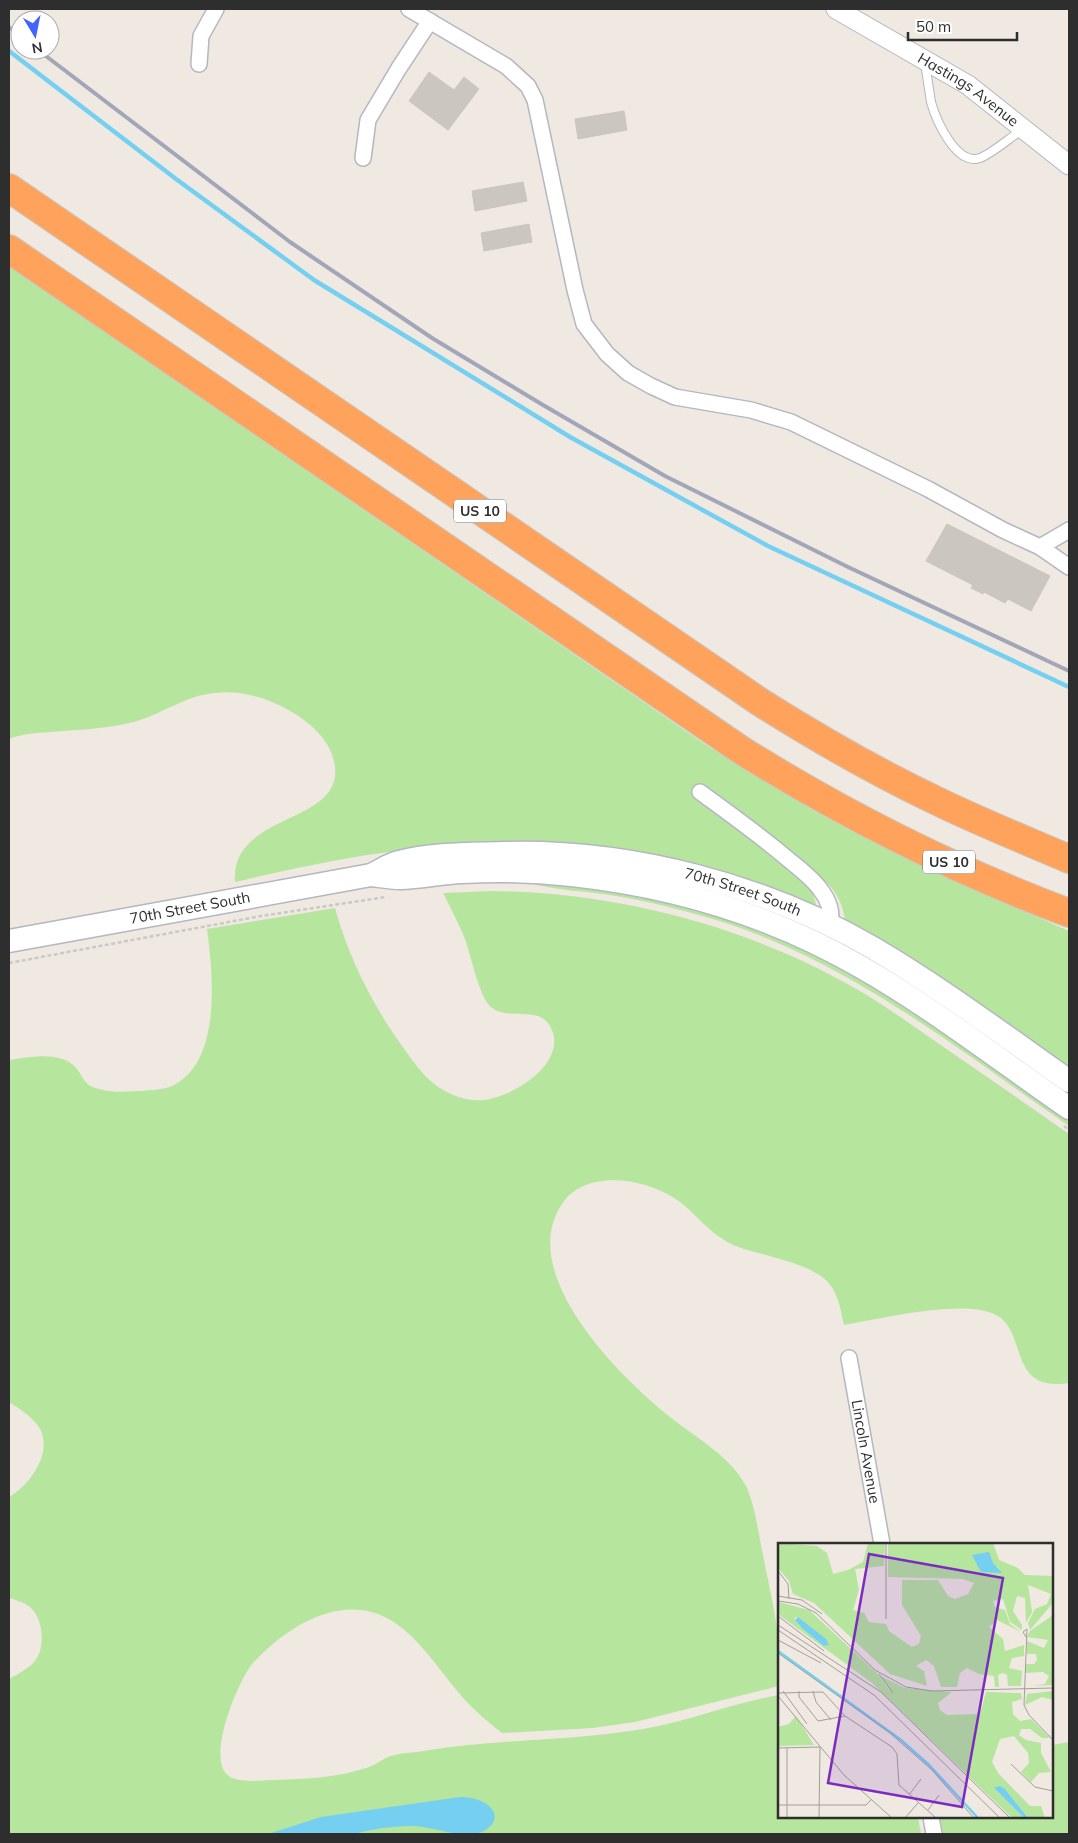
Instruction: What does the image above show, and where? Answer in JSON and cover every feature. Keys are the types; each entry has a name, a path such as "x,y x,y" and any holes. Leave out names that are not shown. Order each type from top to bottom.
{"highway":[{"name":"US 10","path":"9,188 760,702 846,754 906,786 964,814 1069,860"},
{"name":"US 10","path":"9,249 741,750 796,784 914,847 1058,909"},
{"path":"964,814 1069,851"},
{"path":"1058,909 1069,919"}],"main road":[{"name":"70th Street South","path":"9,941 371,875 397,862 460,855 536,853 605,858 634,862 701,878 765,898 829,925 907,969 1069,1081"},
{"name":"70th Street South","path":"371,875 400,878 464,872 554,873 633,884 694,898 726,908 786,930 860,966 894,986 1065,1116"}],"street":[{"path":"198,64 201,36 216,9"},
{"path":"409,9 506,66 528,86 535,100 575,290 584,324 607,354 621,367 651,386 675,397 751,410 791,422 928,489 1003,530 1040,547 1069,567"},
{"name":"Hastings Avenue","path":"836,9 968,85 1069,165"},
{"path":"363,158 368,120 430,21"},
{"path":"1040,547 1069,530"},
{"path":"700,792 778,850 815,882 829,904 832,918 829,925"},
{"name":"Lincoln Avenue","path":"849,1358 882,1543"},
{"path":"931,1818 934,1834"}],"lane":[{"path":"925,60 932,103 950,143 954,149 964,156 972,159 981,158 1024,129"}],"path":[{"path":"9,962 261,916 390,896"},
{"path":"1065,1116 1069,1130"}],"green space":[{"path":"9,266 706,745 793,798 873,842 1069,931 1069,1070 845,924 841,904 831,887 817,877 790,868 812,890 816,904 814,906 565,844 481,843 439,846 317,864 235,882 238,859 250,842 268,829 308,809 324,797 334,782 332,753 320,734 297,715 258,697 231,692 203,695 150,716 116,726 29,734 9,739"},
{"path":"530,883 594,888 658,900 750,927 812,952 886,994 948,1034 1069,1119 1069,1126 905,1012 818,962 773,941 726,923 658,904 616,896 551,888"},
{"path":"493,891 542,893 592,899 640,907 689,919 736,934 782,952 827,973 870,997 1069,1134 1069,1383 1049,1384 1036,1379 1027,1370 1021,1359 1006,1323 996,1315 982,1310 943,1309 844,1325 834,1290 823,1278 812,1271 785,1260 731,1244 711,1230 686,1207 662,1191 633,1182 617,1180 588,1184 575,1191 564,1201 552,1229 552,1259 562,1290 579,1320 601,1350 625,1376 670,1417 712,1448 732,1466 747,1488 756,1519 776,1621 778,1686 635,1722 593,1728 502,1733 469,1704 435,1662 402,1628 382,1616 362,1610 342,1610 322,1615 303,1623 268,1648 253,1663 239,1686 226,1722 221,1757 224,1770 232,1778 246,1781 331,1776 369,1767 396,1755 478,1744 588,1736 643,1729 778,1695 778,1818 918,1818 921,1834 9,1834 9,1679 35,1661 40,1653 42,1639 38,1618 30,1607 20,1601 9,1598 9,1497 25,1485 32,1476 38,1467 44,1447 43,1437 36,1423 9,1402 9,1060 45,1056 63,1059 77,1069 89,1085 106,1091 153,1090 174,1085 189,1073 200,1056 207,1036 211,1014 212,991 207,929 335,908 347,946 373,1000 394,1034 421,1071 438,1086 456,1096 470,1100 495,1098 508,1093 533,1078 543,1068 550,1057 554,1045 553,1033 548,1023 542,1018 534,1015 499,1011 491,1007 486,1001 463,934 443,893"},
{"path":"1069,1742 1069,1834 943,1834 940,1818 1053,1818 1053,1745"}],"water":[{"path":"460,1797 477,1800 491,1808 495,1817 488,1828 479,1833 467,1835 414,1826 387,1827 339,1835 268,1834 321,1817"}],"building":[{"path":"429,72 454,90 464,77 479,89 448,130 409,101"},
{"path":"624,111 627,130 578,139 575,119"},
{"path":"523,182 527,201 475,211 472,191"},
{"path":"529,224 532,242 484,251 481,233"},
{"path":"947,524 1050,576 1031,611 1008,599 1005,603 984,592 983,594 971,588 973,585 926,561"}],"waterway":[{"path":"9,51 176,179 314,280 570,437 768,546 1069,687"}],"railway":[{"path":"51,60 290,242 432,338 543,405 665,476 848,567 1069,671"}]}
